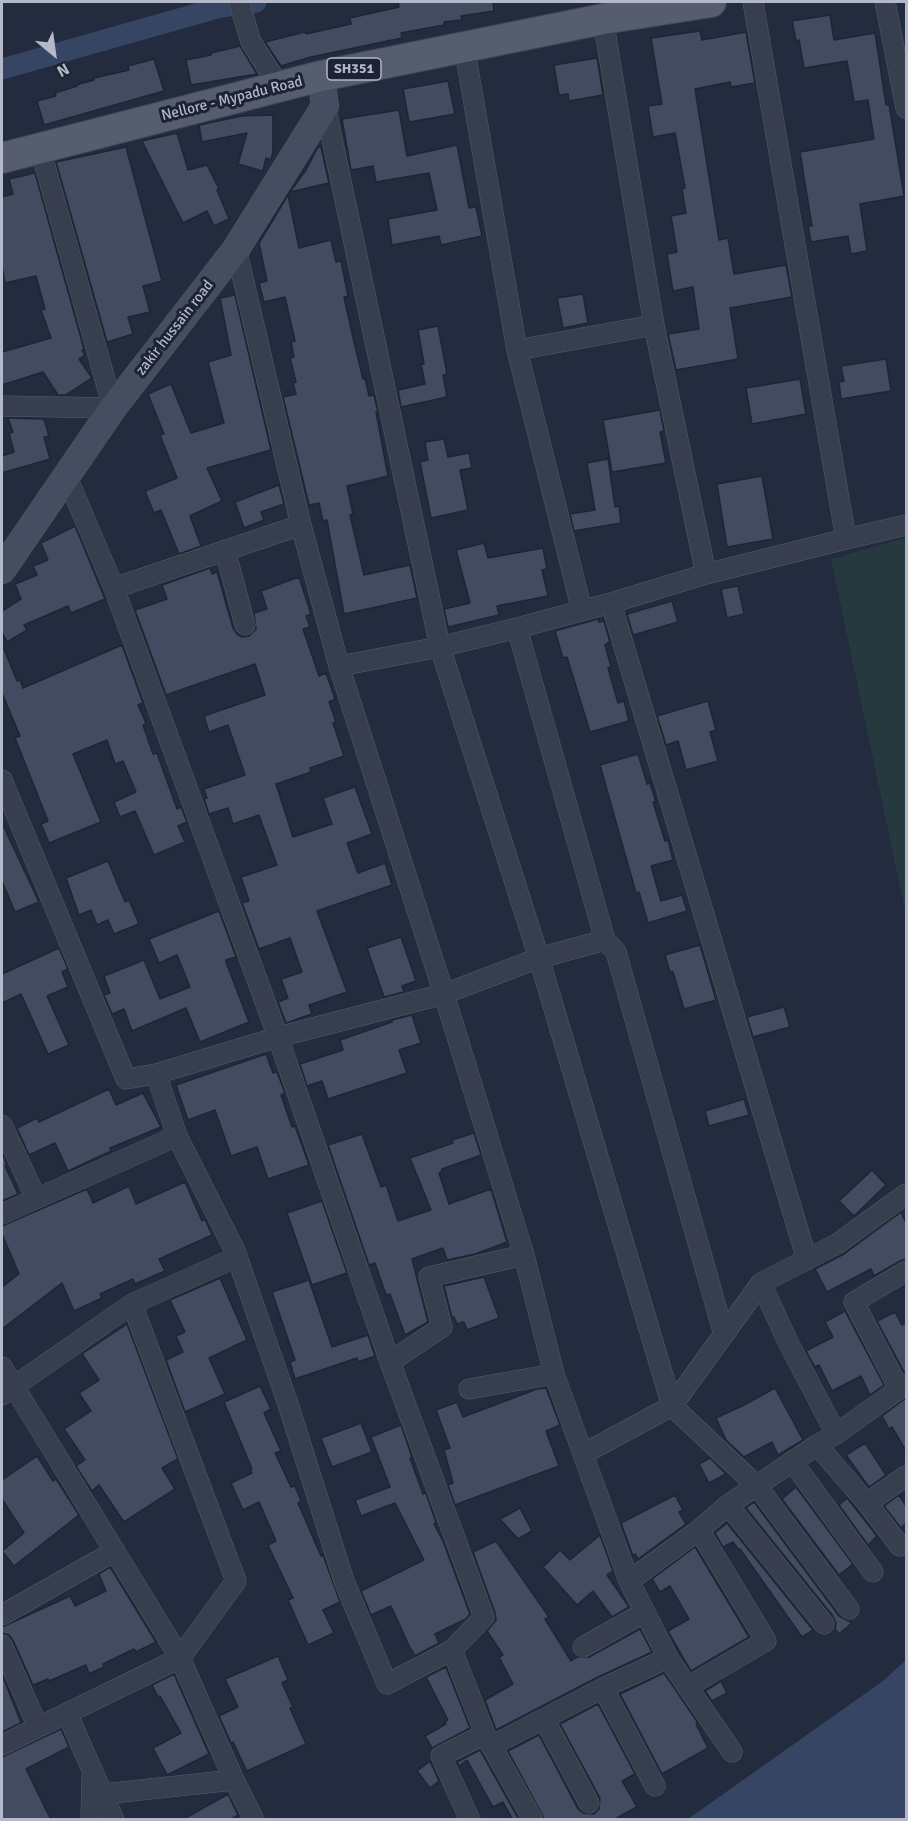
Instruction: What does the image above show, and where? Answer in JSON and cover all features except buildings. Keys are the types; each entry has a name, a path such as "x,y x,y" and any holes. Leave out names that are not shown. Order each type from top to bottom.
{"main road":[{"name":"Nellore - Mypadu Road","path":"2,158 321,76 603,19 711,2"}],"street":[{"path":"239,2 251,42 279,86"},
{"path":"753,2 846,539"},
{"path":"885,2 906,108"},
{"path":"603,19 654,325 706,574"},
{"path":"464,46 517,350 582,611"},
{"path":"321,76 325,106 440,647 539,958 672,1406 756,1486 849,1609"},
{"name":"zakir hussain road","path":"2,570 113,408 236,249 325,106"},
{"path":"2,406 113,408 40,148"},
{"path":"236,249 301,525 339,666 444,994 524,1255 554,1374 629,1581 668,1659 732,1752"},
{"path":"517,350 654,325"},
{"path":"66,475 114,588 279,1037 390,1362 484,1617 452,1650 387,1684 344,1581 288,1404 237,1257 177,1136 156,1074"},
{"path":"114,588 301,525"},
{"path":"339,666 440,647 517,628 706,574 906,525"},
{"path":"225,550 245,625"},
{"path":"611,603 807,1260"},
{"path":"517,628 605,940 616,952 724,1335"},
{"path":"2,780 126,1079 156,1074 279,1037 444,994 539,958 605,940"},
{"path":"2,1125 36,1198"},
{"path":"2,1214 177,1136"},
{"path":"583,1454 672,1406 761,1283 837,1244 906,1194"},
{"path":"390,1362 442,1327 429,1277 524,1255"},
{"path":"7,1390 132,1305 237,1257"},
{"path":"629,1581 699,1530 728,1505 903,1387 854,1302 906,1271"},
{"path":"761,1283 788,1342 836,1434"},
{"path":"2,1745 180,1658 236,1581 132,1305"},
{"path":"2,1367 7,1390 115,1551 180,1658 254,1820"},
{"path":"469,1389 554,1374"},
{"path":"817,1445 867,1503 900,1546"},
{"path":"792,1461 873,1572"},
{"path":"867,1503 906,1476"},
{"path":"728,1505 824,1624"},
{"path":"687,1687 766,1641 699,1530"},
{"path":"2,1615 115,1551"},
{"path":"583,1647 645,1612"},
{"path":"2,1645 38,1727"},
{"path":"452,1650 488,1740 532,1820"},
{"path":"470,1820 441,1756 544,1719 603,1688 668,1659"},
{"path":"603,1688 655,1786"},
{"path":"67,1713 114,1820"},
{"path":"544,1719 589,1803"},
{"path":"91,1820 92,1770"},
{"path":"103,1794 234,1780"}],"shaded area":[{"path":"906,538 906,915 831,559"}],"water":[{"path":"906,1660 906,1819 688,1819 883,1681"}],"waterway":[{"path":"2,69 221,7 256,2"}]}
